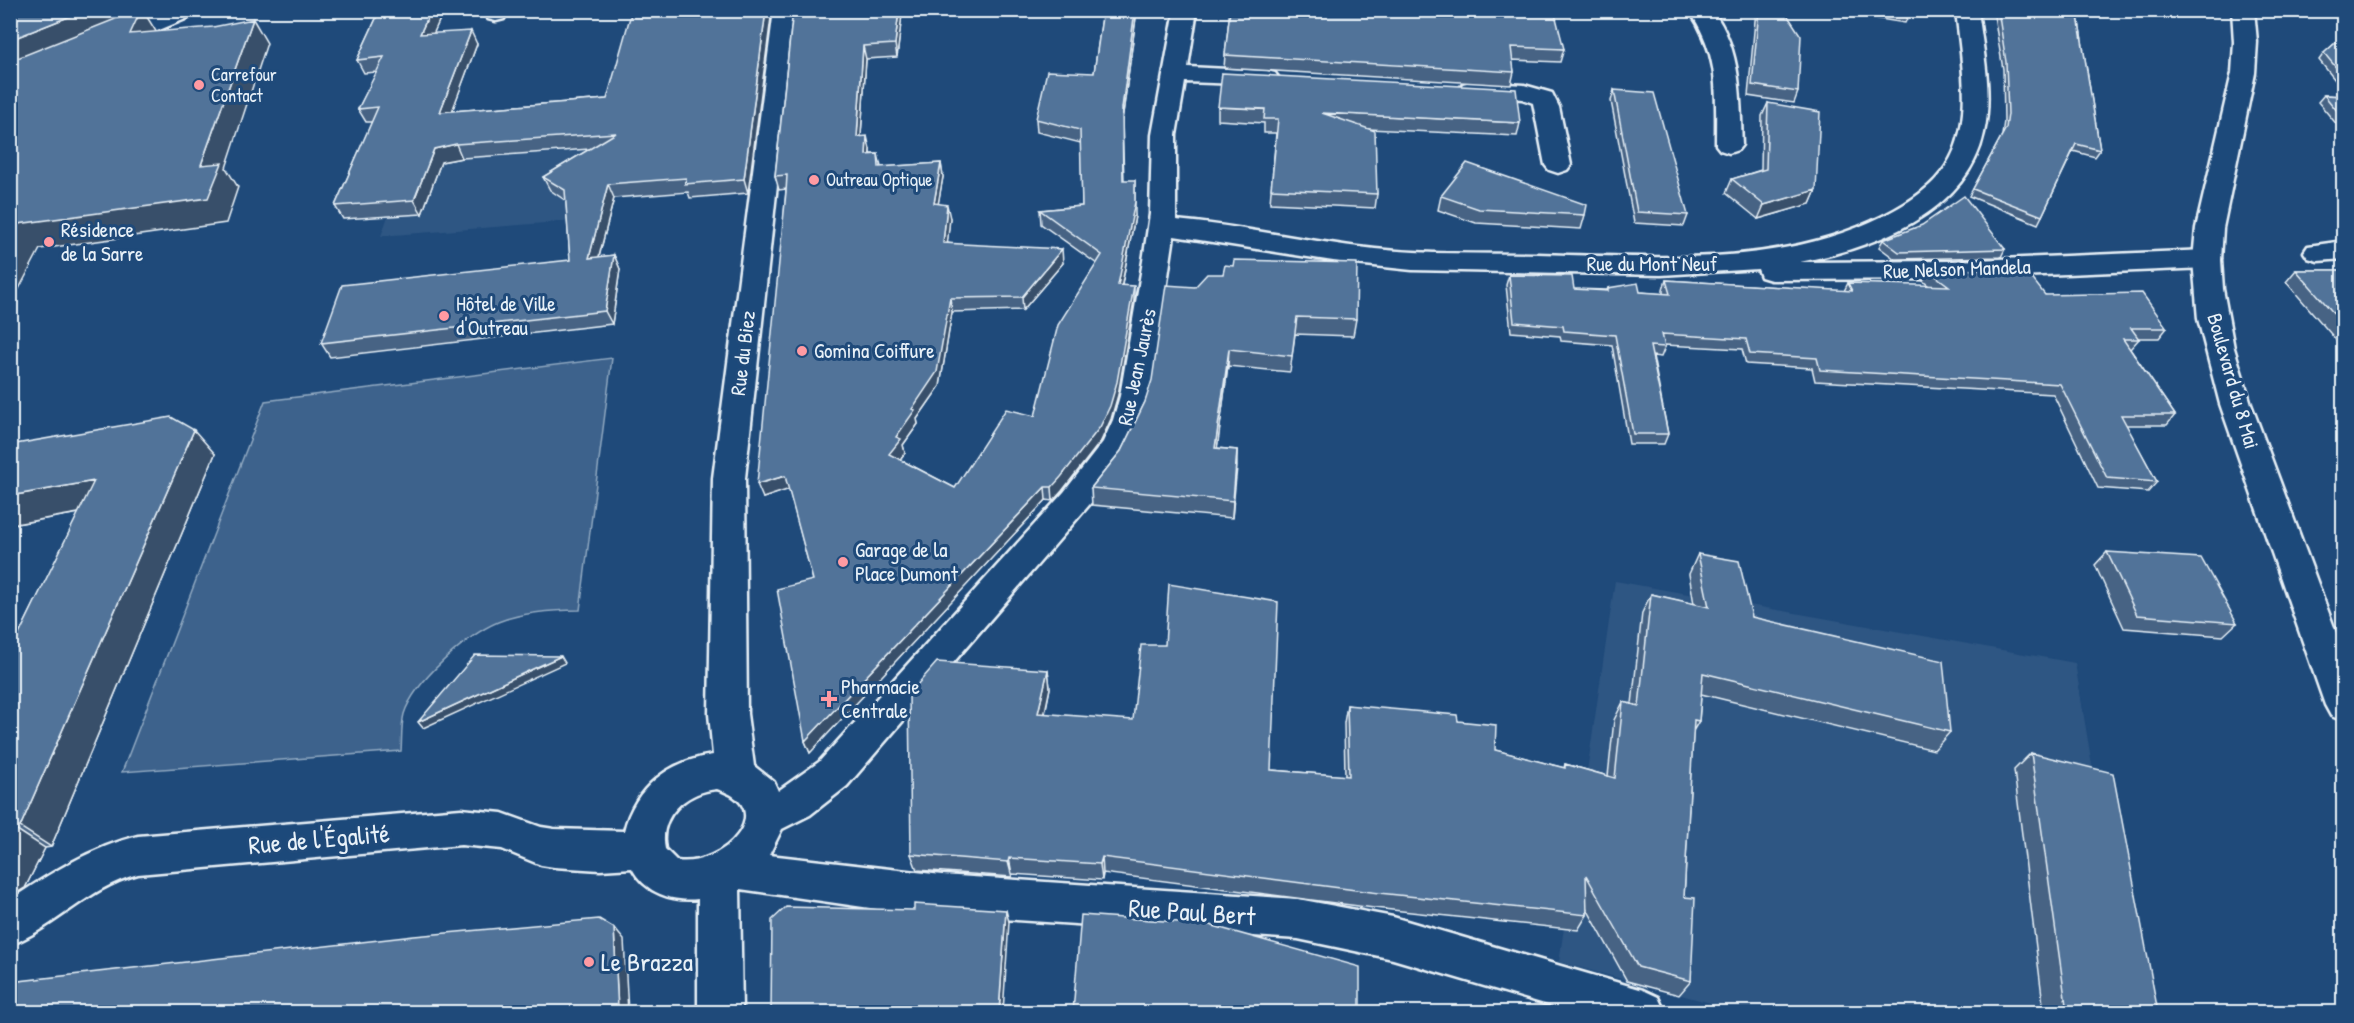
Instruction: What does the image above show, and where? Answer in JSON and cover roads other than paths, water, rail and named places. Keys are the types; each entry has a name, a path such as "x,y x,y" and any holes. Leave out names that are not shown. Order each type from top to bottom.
{"street":[{"path":"93,50 187,10"},
{"name":"Rue du Biez","path":"738,776 730,742 729,478 785,10"},
{"name":"Rue Jean Jaurès","path":"765,817 796,802 825,781 963,630 1076,501 1103,468 1117,446 1129,420 1135,396 1162,227 1164,135 1186,10"},
{"path":"1700,10 1720,45 1725,64 1729,145"},
{"name":"Rue du Mont Neuf","path":"1162,227 1215,232 1391,260 1706,266 1806,251 1868,233 1905,215 1929,199 1947,183 1962,159 1975,108 1975,85 1967,10"},
{"name":"Boulevard du 8 Mai","path":"2243,10 2246,48 2244,72 2211,206 2207,259 2212,310 2229,383 2343,705"},
{"path":"1175,74 1286,80"},
{"path":"1452,88 1524,92 1543,98 1547,107 1558,165"},
{"name":"Rue Nelson Mandela","path":"1706,266 1766,271 1840,273 2207,259"},
{"path":"717,772 738,776 750,782 759,791 764,803 765,817 755,845 725,872 692,881 668,877 655,868 646,856 643,836 646,822 657,802 681,782 703,774 717,772"},
{"name":"Rue de l'Égalité","path":"10,925 97,869 118,859 138,855 461,827 502,831 541,846 554,848 600,851 645,849"},
{"path":"720,1012 725,872"},
{"name":"Rue Paul Bert","path":"725,872 942,895 1298,919 1404,941 1643,1012"}],"place":[{"name":"Carrefour Contact","path":"199,85"},
{"name":"Outreau Optique","path":"814,180"},
{"name":"Résidence de la Sarre","path":"49,242"},
{"name":"Hôtel de Ville d'Outreau","path":"444,316"},
{"name":"Gomina Coiffure","path":"802,351"},
{"name":"Garage de la Place Dumont","path":"843,562"},
{"name":"Pharmacie Centrale","path":"829,699"},
{"name":"Le Brazza","path":"589,962"}]}
